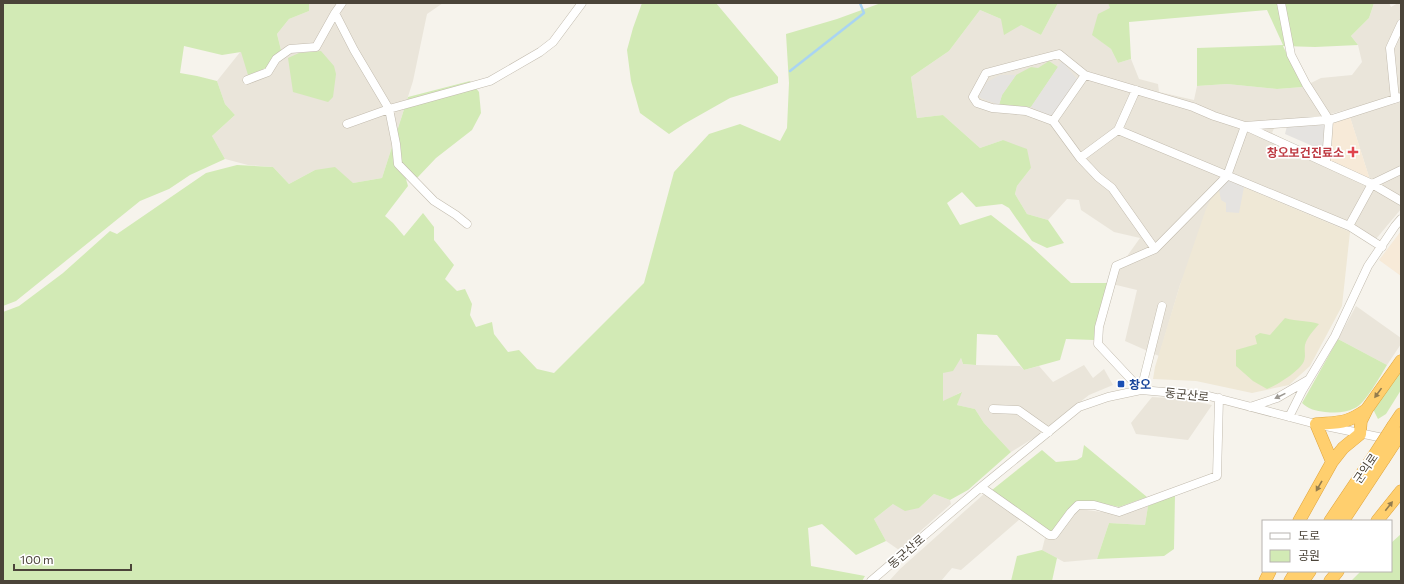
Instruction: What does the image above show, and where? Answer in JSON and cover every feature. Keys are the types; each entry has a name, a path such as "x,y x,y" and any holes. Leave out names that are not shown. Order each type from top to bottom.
{"highway":[{"path":"1300,520 1332,462 1343,448 1360,434 1361,420 1367,409 1401,361"},
{"path":"1332,462 1316,424 1345,421 1354,418 1367,409"},
{"name":"군익로","path":"1331,520 1378,458 1397,430 1401,414"},
{"name":"군익로","path":"1344,520 1378,458"},
{"path":"1379,520 1401,491"},
{"path":"1265,581 1270,572"},
{"path":"1290,581 1295,572"},
{"path":"1303,581 1309,572"},
{"path":"1330,581 1337,572"}],"street":[{"path":"247,80 268,72 276,59 290,49 316,47 342,3"},
{"path":"347,124 389,109 490,81 540,52 553,42 582,3"},
{"path":"1281,3 1291,55 1306,84 1329,120 1326,162"},
{"path":"335,14 354,50 389,109 396,144 398,164 434,201 467,224"},
{"path":"1246,126 1329,120 1398,98 1390,48 1401,24"},
{"path":"1155,249 1112,188 1098,177 1080,158 1053,121 1026,111 992,108 977,103 973,98 986,74 1059,54 1085,75 1246,126 1372,184 1401,202"},
{"path":"1053,121 1085,75"},
{"path":"1080,158 1118,130 1136,90"},
{"path":"1141,390 1098,344 1099,333 1116,266 1155,249 1227,176 1246,126"},
{"path":"1118,130 1349,226 1382,247"},
{"path":"1349,226 1372,184 1401,170"},
{"path":"1290,417 1309,380 1335,336 1368,266 1401,219"},
{"path":"1141,390 1162,306"},
{"path":"1250,406 1276,398 1309,380"},
{"name":"동군산로","path":"871,581 980,487 1079,407 1108,398 1141,390 1218,398 1316,424 1401,442"},
{"path":"980,487 1049,535 1054,535 1078,505 1094,505 1119,512 1217,476 1218,398"},
{"path":"993,409 1018,410 1049,432"}],"shaded area":[{"path":"309,3 443,3 427,14 413,81 382,178 353,183 315,170 289,184 273,167 248,165 225,159 212,136 235,115 225,104 217,81 241,51 282,54 277,34 289,19 309,11"},
{"path":"1058,3 1108,3 1111,8 1093,35 1111,49 1118,63 1131,59 1139,79 1158,84 1159,92 1194,100 1197,86 1227,84 1277,89 1303,87 1321,78 1352,75 1362,62 1358,45 1351,36 1369,18 1374,3 1389,3 1391,7 1401,3 1401,95 1323,116 1275,126 1272,133 1331,168 1370,180 1350,117 1401,102 1401,209 1376,239 1353,226 1350,232 1227,180 1180,285 1159,356 1125,341 1137,290 1108,283 1140,238 1114,232 1081,210 1079,200 1067,199 1048,220 1027,214 1015,194 1017,186 1031,168 1003,140 980,148 943,115 917,118 911,77 949,51 980,10 1001,19 1021,25 1041,35"},
{"path":"1062,61 1077,79 1051,117 1031,107"},
{"path":"1000,75 1016,75 1002,95 999,105 981,98 979,95 987,82"},
{"path":"1350,117 1370,180 1329,161 1331,121"},
{"path":"1324,125 1324,151 1285,134 1287,126"},
{"path":"1227,180 1350,232 1342,306 1310,366 1289,385 1252,393 1196,381 1153,379 1155,367 1180,285 1206,209 1213,195"},
{"path":"1227,180 1244,187 1239,213 1226,212 1226,203 1221,200 1219,190"},
{"path":"1401,231 1401,276 1379,260"},
{"path":"1356,306 1401,338 1401,344 1387,365 1338,339"},
{"path":"961,358 963,364 1020,366 1024,370 1039,366 1053,382 1084,365 1093,378 1104,369 1113,385 1089,395 1037,436 1011,452 984,423 975,409 957,405 961,392 943,402 943,373"},
{"path":"1152,397 1183,399 1212,405 1188,440 1136,434 1131,423"},
{"path":"985,493 1020,519 961,570 952,568 941,581 889,581 900,569"},
{"path":"934,494 950,500 951,504 899,550 886,541 874,519 893,504 919,508"},
{"path":"1148,506 1145,525 1109,523 1097,559 1064,562 1042,550 1045,538 1061,531 1079,509 1102,512 1119,507"}],"green space":[{"path":"3,3 309,3 309,11 289,19 277,34 282,54 266,68 248,75 241,52 222,55 184,46 180,73 217,81 225,104 235,115 212,136 225,159 190,175 169,189 140,201 16,301 3,306"},
{"path":"642,3 716,3 778,77 778,83 730,98 669,134 640,113 631,81 627,50"},
{"path":"881,3 1058,3 1041,35 1021,25 1004,35 1001,19 980,10 949,51 911,77 917,118 943,115 980,148 1003,140 1027,149 1031,168 1017,186 1015,194 1027,214 1048,220 1064,243 1047,248 1032,241 1009,208 1002,204 976,207 962,192 947,203 960,225 991,215 1031,246 1071,283 1108,283 1094,340 1066,339 1060,360 1024,370 997,335 977,334 976,365 963,364 961,358 953,371 943,373 943,401 962,392 957,405 975,409 984,423 1011,452 968,490 950,500 934,494 919,508 905,511 893,504 874,519 886,541 856,555 822,524 808,528 811,566 865,576 862,581 3,581 3,312 19,306 63,273 110,231 117,234 206,173 237,165 273,167 289,184 315,170 335,167 353,183 382,178 408,97 470,81 479,92 481,113 472,130 436,158 418,177 406,179 408,186 385,216 404,236 423,213 434,227 434,240 454,265 445,279 457,291 465,289 472,304 470,315 476,327 492,322 494,334 508,352 519,350 537,369 554,373 644,283 674,172 709,134 740,124 780,141 787,128 789,83 786,34 837,19"},
{"path":"1108,3 1374,3 1369,18 1351,36 1358,45 1315,47 1283,46 1303,87 1277,89 1227,84 1197,86 1197,48 1283,45 1267,10 1129,22 1131,59 1118,63 1111,49 1092,35 1098,14 1110,8"},
{"path":"321,51 334,66 336,74 333,97 328,102 293,92 288,58 299,53"},
{"path":"1049,61 1058,67 1031,107 999,105 1002,95 1016,75 1031,67 1038,68"},
{"path":"1285,318 1319,324 1306,342 1305,359 1302,365 1288,377 1267,389 1253,381 1236,366 1236,350 1257,344 1255,336 1260,333 1270,335"},
{"path":"1338,339 1387,365 1368,395 1355,408 1344,412 1325,412 1307,407 1302,403"},
{"path":"1401,363 1401,390 1386,414 1378,419 1372,407"},
{"path":"1084,445 1147,497 1119,507 1096,502 1077,502 1051,532 992,490 1042,450 1056,462 1077,460 1082,457"},
{"path":"1175,495 1174,549 1164,556 1097,559 1109,523 1145,525 1148,506"},
{"path":"1401,534 1401,581 1351,581 1360,572 1392,572 1392,542"},
{"path":"1042,550 1057,558 1052,581 1011,581 1017,556"}],"waterway":[{"path":"790,71 864,13 860,3"}],"place":[{"name":"창오보건진료소","path":"1353,152"},
{"name":"창오","path":"1121,384"}]}
